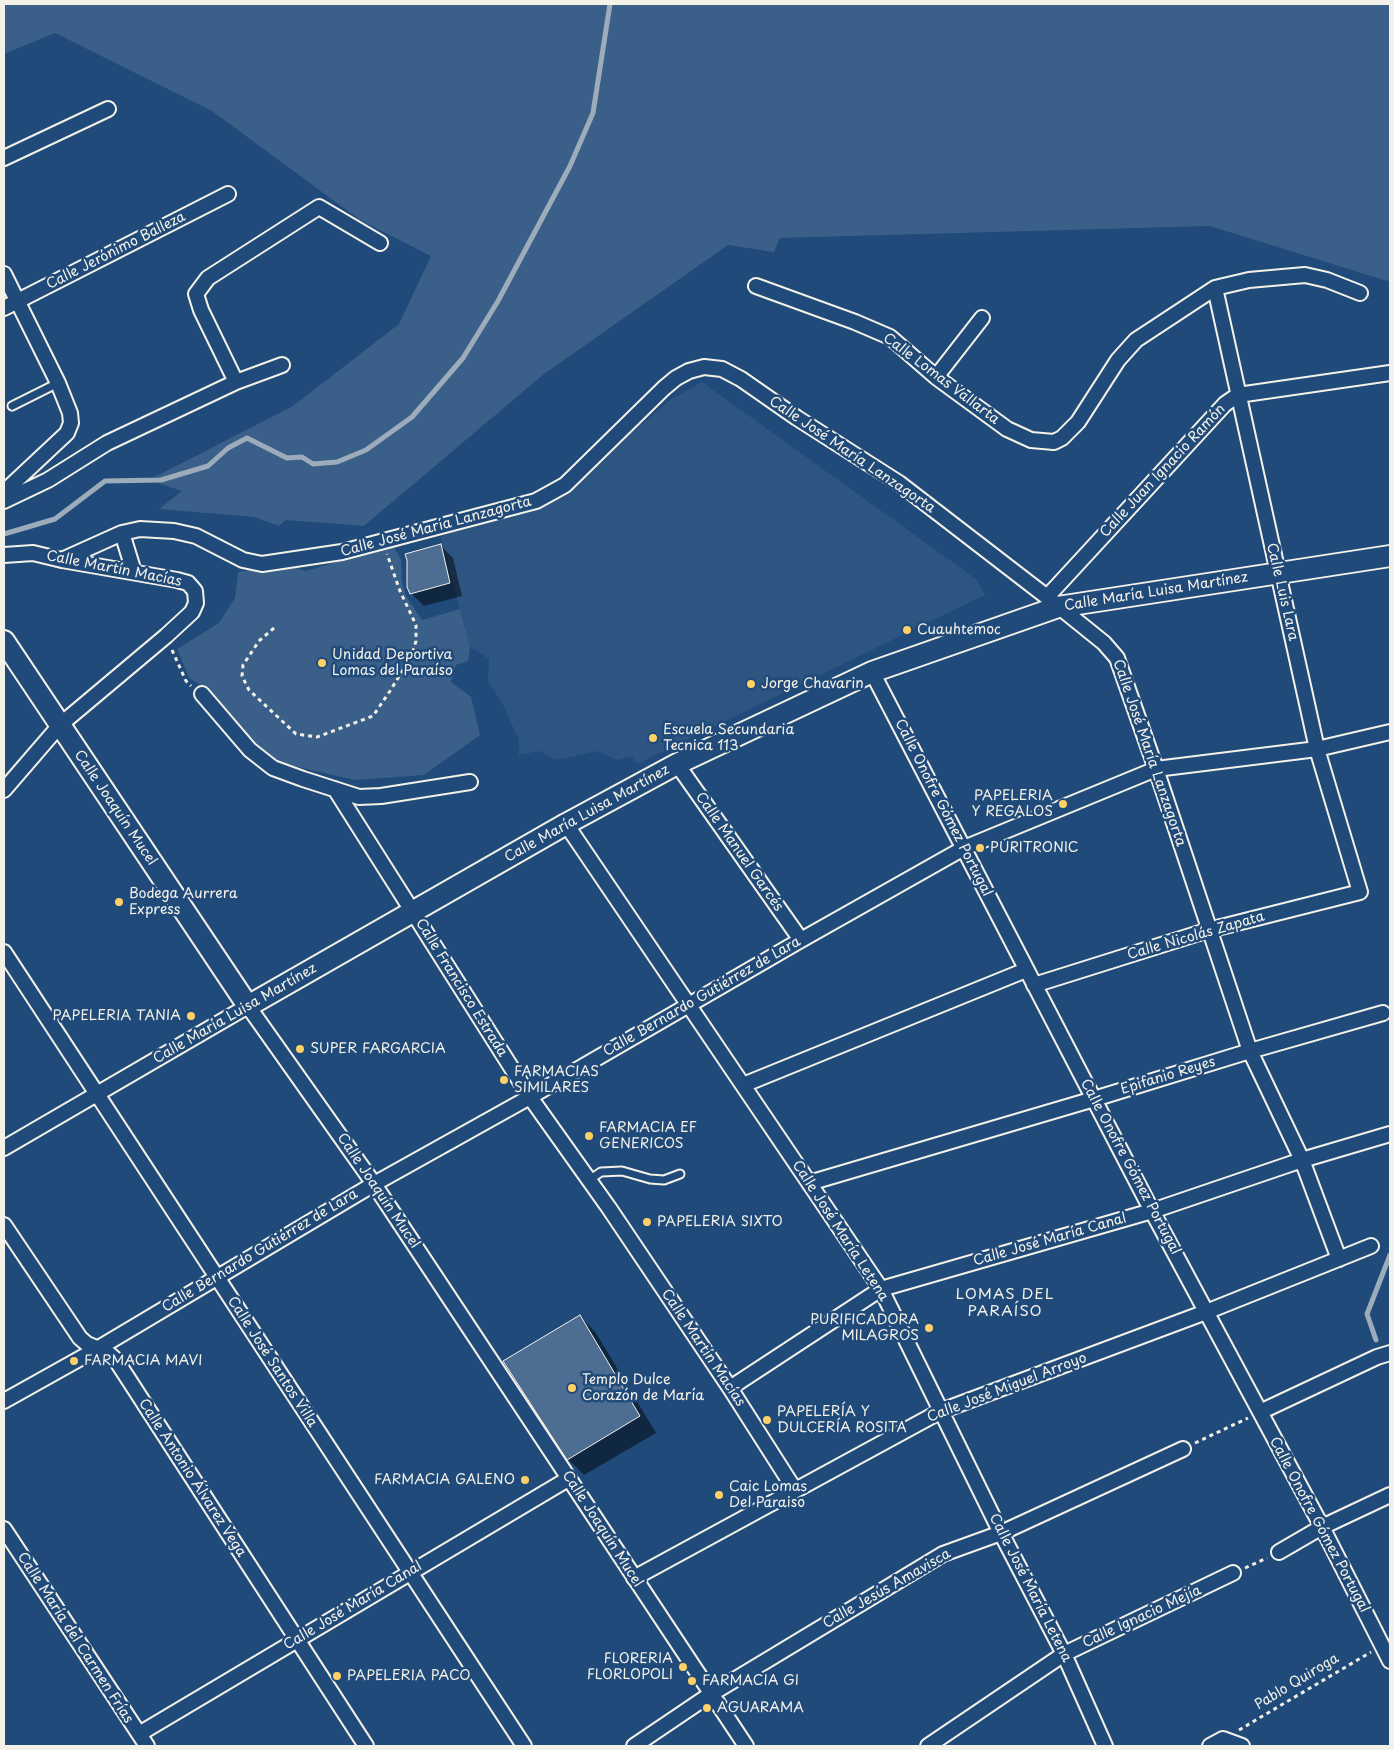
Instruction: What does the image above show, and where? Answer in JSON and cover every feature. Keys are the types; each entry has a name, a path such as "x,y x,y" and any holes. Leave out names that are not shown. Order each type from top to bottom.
{"street":[{"path":"4,158 108,109"},
{"name":"Calle Jerónimo Balleza","path":"10,305 228,194"},
{"path":"236,382 201,310 196,294 208,278 319,207 380,242"},
{"path":"4,274 10,305 58,383 70,412 71,423 67,432 4,492"},
{"name":"Calle Lomas Vallarta","path":"756,286 855,322 890,337 936,377 1007,429 1031,440 1054,442 1062,438 1078,422 1118,360 1136,340 1215,288 1249,280 1305,275 1327,280 1360,293"},
{"name":"Calle Luis Lara","path":"1215,288 1317,749 1360,892"},
{"path":"936,377 982,318"},
{"path":"4,501 48,480 107,443 236,382 282,365"},
{"name":"Calle José María Lanzagorta","path":"62,560 122,533 140,529 196,536 243,560 262,564 342,552 536,501 565,485 676,378 689,371 704,367 722,369 741,379 899,483 1104,642 1117,658 1250,1050 1302,1160 1339,1259"},
{"name":"Calle Juan Ignacio Ramón","path":"1053,602 1225,404 1238,395 1390,373"},
{"path":"122,533 134,572"},
{"name":"Calle Martín Macías","path":"4,555 32,553 188,583 195,591 196,603 192,612 166,636 60,725 4,790"},
{"name":"Calle María Luisa Martínez","path":"4,1148 566,824 678,764 872,672 1053,602 1278,573 1390,556"},
{"name":"Calle Joaquín Mucel","path":"4,641 248,1006 374,1184 746,1746"},
{"name":"Calle Onofre Gómez Portugal","path":"872,672 1152,1211 1386,1643 1390,1661"},
{"path":"202,694 250,750 273,768 359,797 381,796 470,782"},
{"name":"Calle Bernardo Gutiérrez de Lara","path":"4,1401 374,1184 530,1097 689,1004 964,848 1156,769 1317,749 1390,732"},
{"name":"Calle Manuel Garcés","path":"678,764 801,940"},
{"name":"Calle Francisco Estrada","path":"335,789 530,1097 609,1208"},
{"name":"Calle José María Letena","path":"566,824 881,1289 1001,1533 1064,1654 1105,1746"},
{"name":"Calle Nicolás Zapata","path":"1034,985 1209,930 1360,892"},
{"name":"Calle José Santos Villa","path":"4,952 524,1746"},
{"path":"743,1085 1026,970"},
{"name":"Epifanio Reyes","path":"809,1183 1094,1099 1250,1050 1383,1013"},
{"name":"Calle José María Canal","path":"730,1388 881,1289 1152,1211 1302,1160 1388,1137"},
{"name":"Calle Martín Macías","path":"609,1208 730,1388 795,1490"},
{"name":"Calle Antonio Álvarez Vega","path":"4,1225 80,1338 87,1344 108,1353 116,1360 366,1746"},
{"name":"Calle José Miguel Arroyo","path":"634,1578 941,1411 1206,1312 1370,1246"},
{"path":"1260,1412 1377,1357 1390,1353"},
{"name":"Calle Jesús Amavisca","path":"634,1746 710,1694 943,1554 1001,1533 1183,1449"},
{"name":"Calle José María Canal","path":"138,1734 568,1479"},
{"path":"1278,1552 1322,1527 1390,1494"},
{"name":"Calle María del Carmen Frías","path":"4,1529 147,1746"},
{"name":"Calle Ignacio Mejía","path":"928,1746 1064,1654 1233,1574"},
{"path":"1210,1746 1223,1739 1242,1746"}],"lane":[{"path":"12,406 58,383"},
{"path":"589,1180 602,1172 622,1171 650,1179 664,1180 680,1174"}],"path":[{"path":"274,628 259,641 243,665 242,676 249,690 296,734 317,737 373,716 411,657 416,642 416,624 400,591 383,541"},
{"path":"166,636 186,681 202,694"},
{"path":"1183,1449 1260,1412"},
{"path":"1233,1574 1278,1552"},
{"name":"Pablo Quiroga","path":"1223,1739 1386,1643"}],"shaded area":[{"path":"4,4 1390,4 1390,280 1387,281 1210,226 780,238 774,252 728,245 544,374 364,526 286,520 279,526 254,517 159,509 182,491 149,480 293,406 399,324 431,256 360,220 212,111 55,33 4,54"},
{"path":"702,382 976,579 985,595 637,764 632,757 617,760 599,751 556,760 540,751 519,755 519,740 503,705 488,681 489,659 470,647 439,531 545,506 670,400"},
{"name":"Unidad Deportiva Lomas del Paraíso","path":"393,545 401,560 402,580 406,596 422,620 460,609 470,647 468,661 456,665 451,682 471,697 480,735 424,775 355,780 268,760 204,687 189,678 177,649 219,623 235,598 238,572 286,565 306,571"}],"building":[{"path":"441,544 450,583 410,594 407,587 407,560 405,554"},
{"name":"Templo Dulce Corazón de María","path":"580,1315 640,1416 567,1460 503,1361"}],"waterway":[{"path":"4,534 55,519 105,481 161,480 208,466 228,448 247,438 287,458 302,457 313,464 337,462 366,450 412,417 463,358 498,301 570,166 593,113 610,4"},
{"path":"1376,1340 1367,1314 1390,1255"}],"place":[{"name":"Cuauhtemoc","path":"907,630"},
{"name":"Unidad Deportiva Lomas del Paraíso","path":"322,663"},
{"name":"Jorge Chavarin","path":"751,684"},
{"name":"Escuela Secundaria Tecnica 113","path":"653,738"},
{"name":"PAPELERIA Y REGALOS","path":"1063,804"},
{"name":"PURITRONIC","path":"980,848"},
{"name":"Bodega Aurrera Express","path":"119,902"},
{"name":"PAPELERIA TANIA","path":"191,1016"},
{"name":"SUPER FARGARCIA","path":"300,1049"},
{"name":"FARMACIAS SIMILARES","path":"504,1080"},
{"name":"FARMACIA EF GENERICOS","path":"589,1136"},
{"name":"PAPELERIA SIXTO","path":"647,1222"},
{"name":"PURIFICADORA MILAGROS","path":"929,1328"},
{"name":"FARMACIA MAVI","path":"74,1361"},
{"name":"Templo Dulce Corazón de María","path":"572,1388"},
{"name":"PAPELERÍA Y DULCERÍA ROSITA","path":"767,1420"},
{"name":"FARMACIA GALENO","path":"525,1480"},
{"name":"Caic Lomas Del Paraiso","path":"719,1495"},
{"name":"FLORERIA FLORLOPOLI","path":"683,1667"},
{"name":"PAPELERIA PACO","path":"337,1676"},
{"name":"FARMACIA GI","path":"692,1681"},
{"name":"AGUARAMA","path":"707,1708"}],"district":[{"name":"LOMAS DEL PARAÍSO","path":"1005,1304"}]}
